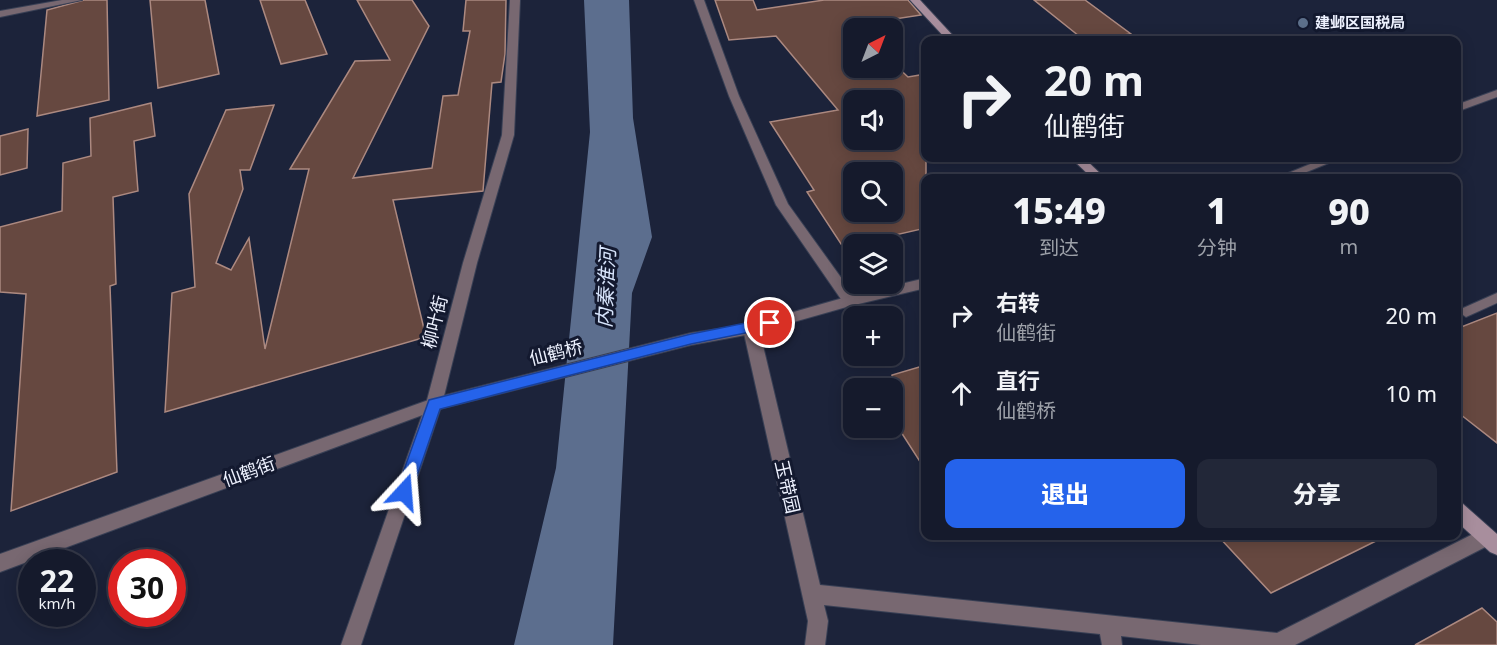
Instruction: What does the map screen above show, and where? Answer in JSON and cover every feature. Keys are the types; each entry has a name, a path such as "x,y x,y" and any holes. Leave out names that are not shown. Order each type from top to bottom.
{"main road":[{"path":"915,0 948,36"},
{"path":"1082,162 1095,174"},
{"path":"1461,513 1492,541"}],"street":[{"path":"0,14 77,0"},
{"name":"柳叶街","path":"351,645 434,405 470,264 508,135 515,0"},
{"path":"699,0 734,96 782,205 850,301"},
{"path":"1461,107 1497,93"},
{"path":"1293,174 1324,162"},
{"path":"751,329 850,301 921,284"},
{"name":"仙鹤桥","path":"500,387 691,339 751,329"},
{"name":"玉带园","path":"751,329 818,621 815,645"},
{"name":"仙鹤街","path":"0,563 434,405 500,387"},
{"path":"811,594 1110,635 1278,644 1492,541"}],"lane":[{"path":"1466,312 1497,298"}],"water":[{"name":"内秦淮河","path":"584,0 629,0 633,118 652,237 632,293 613,645 514,645 556,468 590,132"}],"building":[{"path":"84,0 107,0 109,100 37,116 47,10"},
{"path":"150,0 205,0 219,74 158,88"},
{"path":"260,0 305,0 327,54 281,64"},
{"path":"357,0 412,0 429,26 353,178 432,168 443,96 458,95 470,31 463,31 466,0 506,0 505,54 501,82 492,83 483,191 393,200 426,337 165,412 172,293 195,287 189,194 226,110 274,105 250,170 240,170 243,189 216,263 231,270 249,238 265,349 309,169 290,169 355,61 390,60"},
{"path":"715,0 753,0 757,10 824,0 908,0 921,15 901,18 843,18 843,78 903,78 903,72 908,77 921,75 921,162 926,162 926,174 921,174 921,229 900,234 843,234 843,247 807,192 814,190 770,122 838,110 776,36 729,40"},
{"path":"1034,0 1085,0 1131,34 1079,36"},
{"path":"151,103 155,136 134,141 138,191 113,197 116,284 110,286 117,472 11,511 26,294 0,292 0,227 62,211 63,163 91,156 90,118"},
{"path":"28,129 27,168 0,175 0,136"},
{"path":"1497,313 1497,443 1461,415 1461,327"},
{"path":"921,366 921,463 903,435 903,378 892,378 892,375"},
{"path":"1222,540 1378,540 1271,593"},
{"path":"1482,608 1497,622 1497,645 1415,645"}],"place":[{"name":"建邺区国税局","path":"1303,23"}],"route":[{"path":"404,492 434,405 691,339 751,329 770,323"}]}
